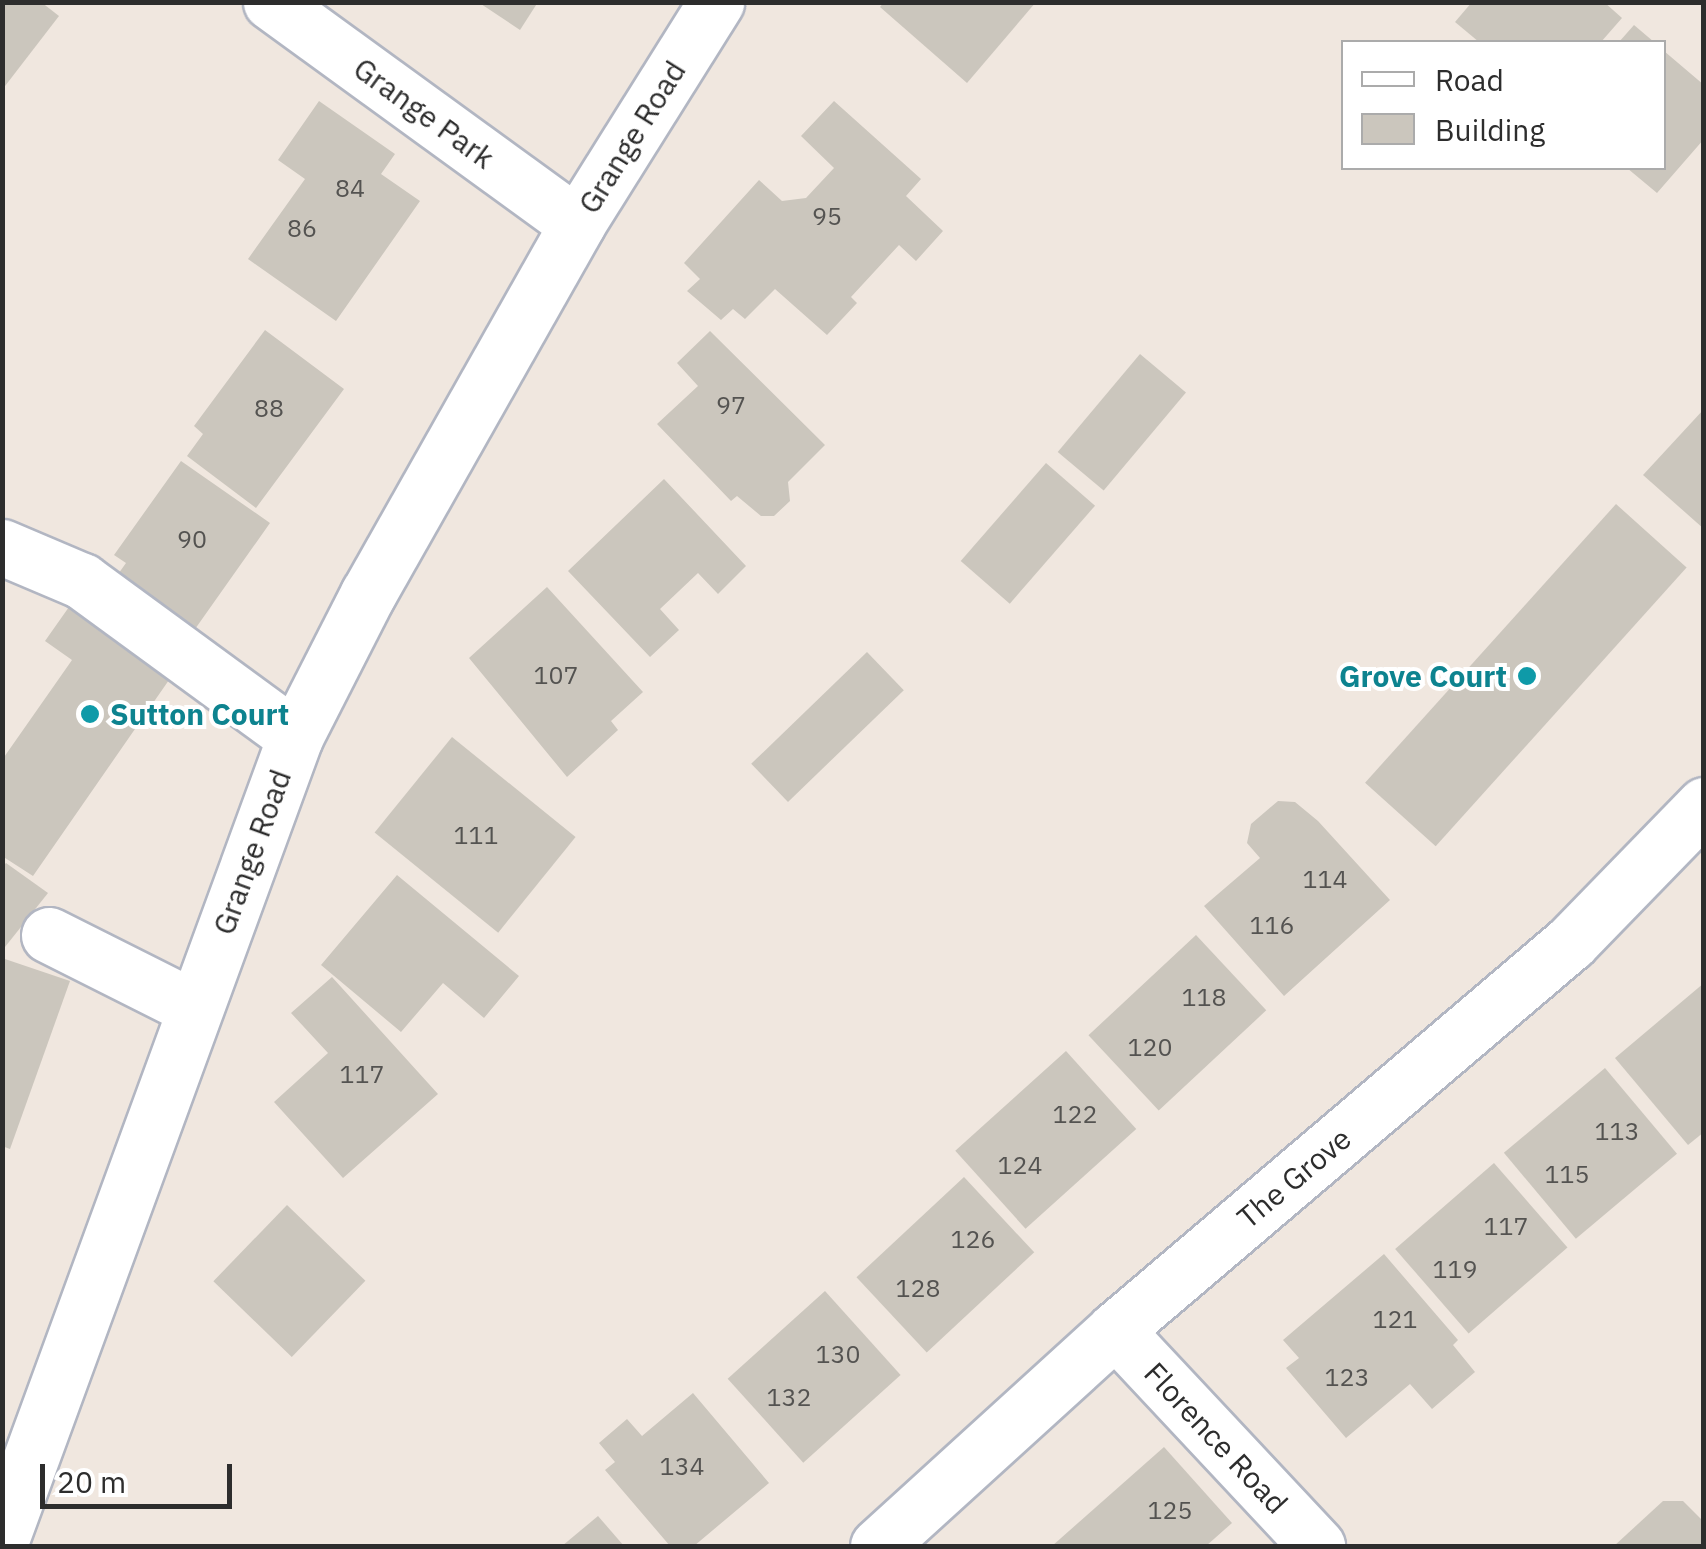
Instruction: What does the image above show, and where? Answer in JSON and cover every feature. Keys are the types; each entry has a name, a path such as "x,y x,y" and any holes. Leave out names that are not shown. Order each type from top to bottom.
{"street":[{"name":"Grange Park","path":"272,2 577,224"},
{"name":"Grange Road","path":"2,1537 295,736 368,594 577,224 716,2"},
{"path":"2,547 82,581 295,736"},
{"name":"The Grove","path":"878,1546 1115,1330 1571,942 1704,805"},
{"path":"49,935 194,1008"},
{"name":"Florence Road","path":"1115,1330 1316,1546"}],"building":[{"path":"2,2 41,2 59,16 2,90"},
{"path":"478,2 538,2 520,30"},
{"path":"884,2 1036,2 967,83 880,7"},
{"path":"1472,2 1604,2 1622,18 1603,40 1477,40 1455,22"},
{"path":"1634,25 1652,40 1621,40"},
{"path":"1666,53 1704,85 1704,139 1657,193 1629,170 1666,170"},
{"path":"319,101 395,154 381,174 420,201 336,321 248,259 305,179 278,160"},
{"path":"834,101 921,179 906,196 943,231 916,261 899,245 851,297 857,303 827,335 775,289 745,319 733,309 721,320 687,291 700,279 684,263 759,180 782,201 806,198 834,168 801,136"},
{"path":"265,330 344,389 256,508 187,456 203,434 194,426"},
{"path":"710,331 825,445 788,482 790,501 774,516 761,516 737,496 731,501 657,424 698,386 677,363"},
{"path":"1140,354 1186,393 1104,491 1058,452"},
{"path":"1704,409 1704,529 1643,475"},
{"path":"181,461 270,523 188,639 111,584 126,563 114,555"},
{"path":"1046,463 1095,506 1010,604 961,561"},
{"path":"664,479 746,566 718,594 698,573 660,609 679,630 650,657 568,571"},
{"name":"Grove Court","path":"1616,504 1687,568 1436,846 1365,783"},
{"path":"547,587 643,692 611,721 618,730 567,777 469,658"},
{"name":"Sutton Court","path":"76,597 178,667 33,876 2,856 2,760 72,660 45,641"},
{"path":"867,652 904,690 788,802 751,764"},
{"path":"452,737 576,837 498,933 375,833"},
{"path":"1278,801 1295,802 1318,821 1390,900 1284,996 1204,906 1260,858 1247,843 1251,824"},
{"path":"6,863 48,893 5,947 2,867"},
{"path":"397,875 519,976 484,1018 443,983 401,1032 321,965"},
{"path":"1196,935 1266,1010 1159,1111 1088,1035"},
{"path":"2,958 70,981 10,1149 2,1146"},
{"path":"332,977 438,1094 343,1178 274,1102 328,1053 291,1013"},
{"path":"1704,983 1704,1132 1688,1145 1615,1058"},
{"path":"1066,1051 1136,1129 1026,1229 955,1151"},
{"path":"1605,1068 1677,1154 1576,1239 1504,1153"},
{"path":"1494,1163 1567,1248 1469,1333 1395,1249"},
{"path":"964,1177 1034,1252 927,1353 856,1277"},
{"path":"287,1205 365,1281 292,1357 213,1281"},
{"path":"1384,1254 1458,1340 1453,1345 1475,1372 1432,1409 1410,1384 1346,1438 1286,1368 1299,1358 1283,1340"},
{"path":"825,1291 901,1375 803,1463 728,1379"},
{"path":"693,1393 769,1483 694,1546 670,1546 605,1470 615,1462 599,1443 627,1419 642,1436"},
{"path":"1164,1447 1232,1523 1206,1546 1052,1546"},
{"path":"1663,1501 1683,1501 1704,1522 1704,1546 1614,1546"},
{"path":"598,1516 624,1546 562,1546"}],"place":[{"name":"Grove Court","path":"1527,676"},
{"name":"Sutton Court","path":"90,714"}]}
